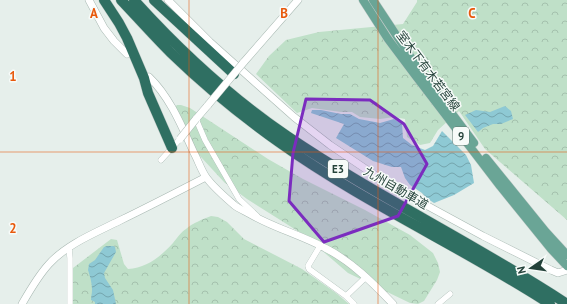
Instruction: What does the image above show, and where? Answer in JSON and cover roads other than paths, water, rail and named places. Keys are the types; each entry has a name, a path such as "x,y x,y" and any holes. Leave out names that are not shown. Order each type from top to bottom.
{"highway":[{"path":"104,0 127,38 144,78 148,93 172,148"},
{"name":"九州自動車道","path":"121,0 170,52 203,83 280,143 344,184 534,293 550,304"},
{"name":"九州自動車道","path":"134,0 176,45 210,76 286,136 348,176 501,263 567,304"},
{"path":"154,0 231,72"}],"main road":[{"name":"室木下有木若宮線","path":"363,0 388,39 505,192 551,249 567,266"},
{"name":"室木下有木若宮線","path":"373,0 420,71 475,145 546,232 567,255"}],"street":[{"path":"89,0 104,28 127,54"},
{"path":"168,0 210,42 258,85 294,117 330,145 391,186 483,236 558,273 567,270"},
{"path":"161,160 208,105 231,72 243,63 298,0"},
{"path":"150,77 172,108 206,177 236,206 264,222 320,246 347,262 393,304"},
{"path":"196,119 205,140 239,198 264,222"},
{"path":"22,304 40,274 58,255 82,240 206,177"},
{"path":"320,246 308,266 309,269 346,296 354,304"},
{"path":"69,248 70,304"},
{"path":"346,296 366,278"},
{"path":"438,304 450,294"}],"water":[{"path":"505,106 511,111 513,119 501,124 493,124 478,132 465,115 476,110 490,112"},
{"path":"312,110 350,114 359,119 380,123 394,119 402,124 403,138 412,145 425,150 433,146 442,131 466,155 471,165 474,183 454,195 434,203 410,185 405,178 401,167 392,167 373,161 336,138 344,124 311,113"},
{"path":"104,247 115,247 116,252 104,273 105,278 113,290 116,304 95,304 95,302 91,300 92,287 88,270 89,264 95,260"}]}
